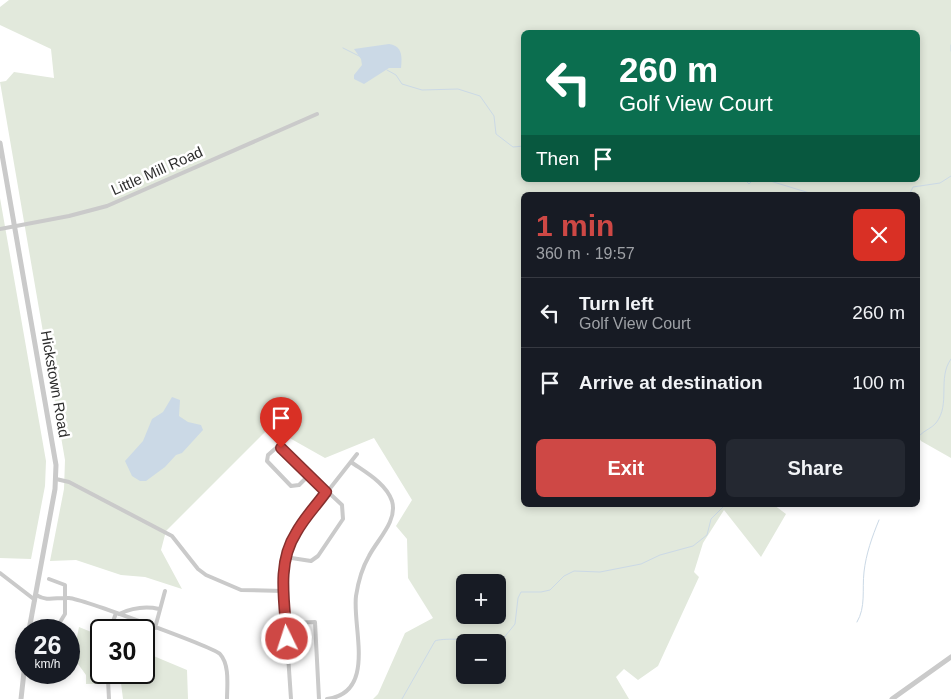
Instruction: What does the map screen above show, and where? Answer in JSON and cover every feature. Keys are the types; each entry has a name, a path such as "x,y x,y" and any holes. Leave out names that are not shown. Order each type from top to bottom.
{"street":[{"name":"Little Mill Road","path":"0,229 107,206 316,114"},
{"name":"Hickstown Road","path":"0,143 55,457 56,479 31,619"},
{"path":"285,557 311,561 318,556 342,519 344,512 342,505 281,448 276,448 268,455 267,461 291,486 299,485 309,475"},
{"path":"291,699 284,591 285,557 295,533 357,454"},
{"path":"327,699 343,693 353,681 358,670 359,636 356,601 358,585 368,556 387,527 391,514 392,502 385,488 351,462"},
{"path":"56,479 69,482 172,536 198,569 206,575 241,590 284,591"},
{"path":"0,573 35,598 52,600 69,598 131,619"},
{"path":"49,579 65,584 64,619"},
{"path":"165,591 155,628 220,654 226,666 227,699"},
{"path":"116,619 118,614 126,610 149,607 159,610"},
{"path":"286,623 315,622 319,699"},
{"path":"892,699 951,657"},
{"path":"22,699 23,684"},
{"path":"108,684 109,699"}],"shaded area":[{"path":"9,0 951,0 951,458 920,439 920,192 521,192 521,507 777,507 786,514 761,557 724,510 703,543 694,572 699,577 658,666 638,680 624,669 616,677 629,699 373,699 378,694 405,633 433,618 408,578 407,539 396,526 412,500 374,438 325,458 270,427 166,531 161,550 182,589 145,577 121,575 76,560 50,561 64,489 65,460 0,82 6,81 14,72 54,78 51,49 0,25 0,7"},
{"path":"0,198 46,461 45,486 31,559 0,558"},
{"path":"80,627 90,632 90,684 86,684 86,675 80,667"},
{"path":"155,657 187,670 188,699 123,699 121,684 155,684"}],"water":[{"path":"389,44 397,47 401,53 401,68 389,68 364,84 354,79 354,75 362,65 361,59 354,49"},
{"path":"172,397 180,400 179,416 188,422 201,425 203,430 182,453 176,455 165,467 146,481 140,481 132,476 125,461 143,441 152,419 163,412"}],"waterway":[{"path":"951,45 951,51"},
{"path":"343,48 361,57"},
{"path":"387,70 396,75 402,84 422,90 458,89 480,96 494,116 496,134 513,147 521,146"},
{"path":"910,192 913,187 940,183 951,176"},
{"path":"747,182 749,184 751,182"},
{"path":"774,182 806,192"},
{"path":"920,435 934,425 940,416 943,408 945,374 951,359"},
{"path":"506,635 515,624 518,598 521,592 550,590 564,576 574,571 600,572 641,564 660,555 693,546 707,535 711,519 723,507"},
{"path":"857,622 863,604 866,559 879,520"},
{"path":"402,699 435,641 456,639"}],"route":[{"path":"281,448 326,492 295,533 285,557 284,580 287,639"}]}
